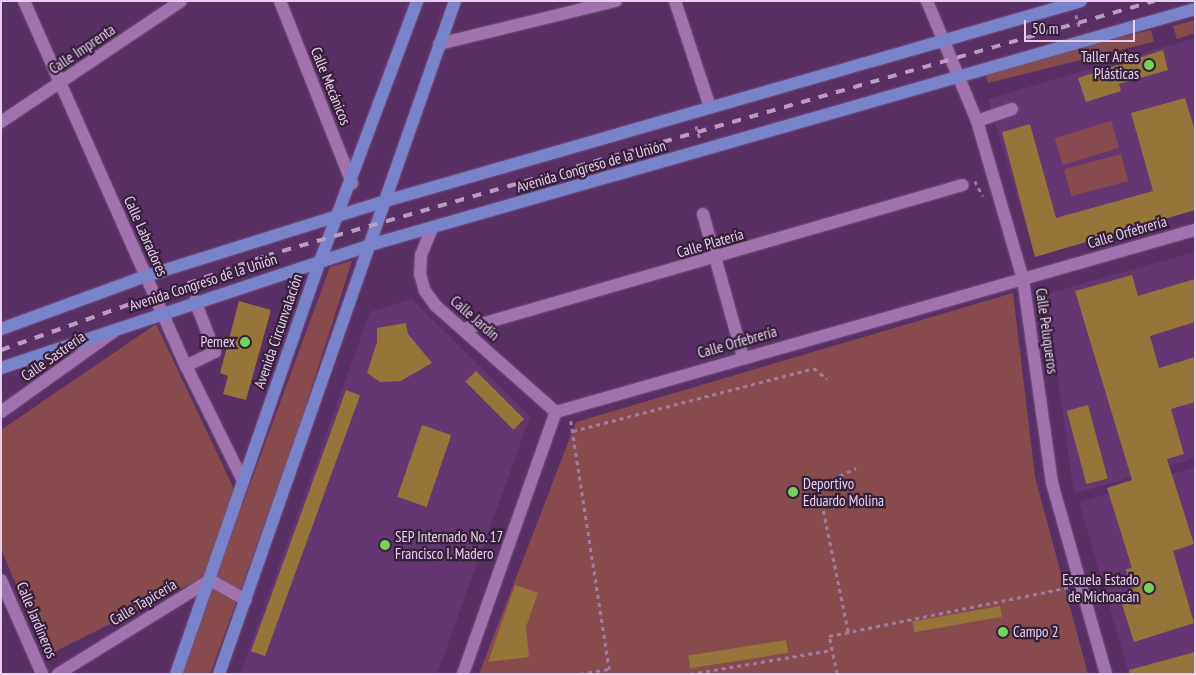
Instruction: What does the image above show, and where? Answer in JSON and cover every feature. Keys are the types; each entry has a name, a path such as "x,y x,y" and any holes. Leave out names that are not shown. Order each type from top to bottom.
{"main road":[{"name":"Avenida Circunvalación","path":"176,674 320,261 352,183 417,1"},
{"path":"219,674 370,245 382,202 455,1"},
{"name":"Avenida Congreso de la Unión","path":"1,329 146,276 382,202 1077,3"},
{"name":"Avenida Congreso de la Unión","path":"1,368 195,301 370,245 1195,9"}],"street":[{"name":"Calle Labradores","path":"24,1 186,366 243,481"},
{"name":"Calle Imprenta","path":"1,122 60,84 180,1"},
{"name":"Calle Mecánicos","path":"280,1 352,183"},
{"path":"439,44 616,1"},
{"path":"675,1 710,108"},
{"name":"Calle Peluqueros","path":"927,1 942,41 961,76 977,121 1023,279 1052,483 1106,674"},
{"path":"977,121 1012,109"},
{"name":"Calle Platería","path":"464,329 715,259 963,185"},
{"path":"703,214 742,357"},
{"name":"Calle Jardin","path":"432,228 421,255 422,283 436,306 556,412"},
{"name":"Calle Orfebrería","path":"556,412 742,357 1195,230"},
{"path":"186,366 215,352 195,301"},
{"name":"Calle Sastrería","path":"1,412 123,326"},
{"path":"463,674 556,412"},
{"name":"Calle Jardineros","path":"1,580 42,674"},
{"path":"210,580 246,600"},
{"name":"Calle Tapicería","path":"58,674 210,580"}],"path":[{"path":"1077,3 1084,40"},
{"path":"692,113 704,150"},
{"path":"963,185 978,180 986,205"},
{"path":"573,431 814,368 827,379"},
{"path":"570,408 610,674"},
{"path":"848,632 818,486 856,468"},
{"path":"837,674 829,636 1080,584"},
{"path":"690,674 832,650"},
{"path":"580,674 609,669"}],"shaded area":[{"path":"1195,20 1195,33 1177,39 1173,26"},
{"path":"1151,30 1154,42 988,83 985,71"},
{"path":"1195,38 1195,210 1035,257 988,99"},
{"path":"1111,121 1119,148 1063,165 1055,138"},
{"path":"1121,154 1128,181 1071,196 1064,169"},
{"path":"1195,252 1195,458 1074,494 1046,294"},
{"path":"352,261 292,449 210,674 180,674 214,572 46,656 1,549 1,430 156,324 242,506 330,267"},
{"name":"Deportivo Eduardo Molina","path":"1013,293 1035,477 1088,674 479,674 576,422"},
{"name":"SEP Internado No. 17 Francisco I. Madero","path":"412,299 530,417 437,674 240,674 370,312"},
{"name":"Escuela Estado de Michoacán","path":"1195,467 1195,674 1129,674 1079,502"}],"building":[{"path":"1163,50 1168,70 1119,84 1121,91 1086,102 1078,78"},
{"path":"1185,98 1195,131 1195,210 1035,257 1002,132 1030,124 1056,218 1153,191 1131,113"},
{"path":"1132,275 1138,296 1195,279 1195,322 1150,336 1159,368 1195,357 1195,402 1171,409 1184,454 1167,459 1194,544 1173,551 1194,623 1134,642 1120,598 1133,594 1126,569 1132,568 1107,488 1132,480 1075,291"},
{"name":"Pemex","path":"239,301 271,310 246,400 223,394 228,376 220,373"},
{"path":"406,323 408,334 432,363 401,381 380,382 367,373 377,342 377,328"},
{"path":"476,371 524,419 513,430 465,382"},
{"path":"346,390 360,395 265,656 251,651"},
{"path":"1088,405 1108,478 1086,484 1067,411"},
{"path":"422,425 451,435 427,507 397,497"},
{"path":"515,585 538,593 526,627 529,657 488,662"},
{"path":"1000,606 1002,617 914,632 912,621"},
{"path":"786,640 788,653 690,668 688,655"},
{"path":"1195,652 1195,674 1129,674 1129,670"}],"railway":[{"path":"1,350 265,256 1154,1"}],"place":[{"name":"Taller Artes Plásticas","path":"1149,65"},
{"name":"Pemex","path":"245,342"},
{"name":"Deportivo Eduardo Molina","path":"793,492"},
{"name":"SEP Internado No. 17 Francisco I. Madero","path":"385,545"},
{"name":"Escuela Estado de Michoacán","path":"1149,588"},
{"name":"Campo 2","path":"1003,632"}]}
